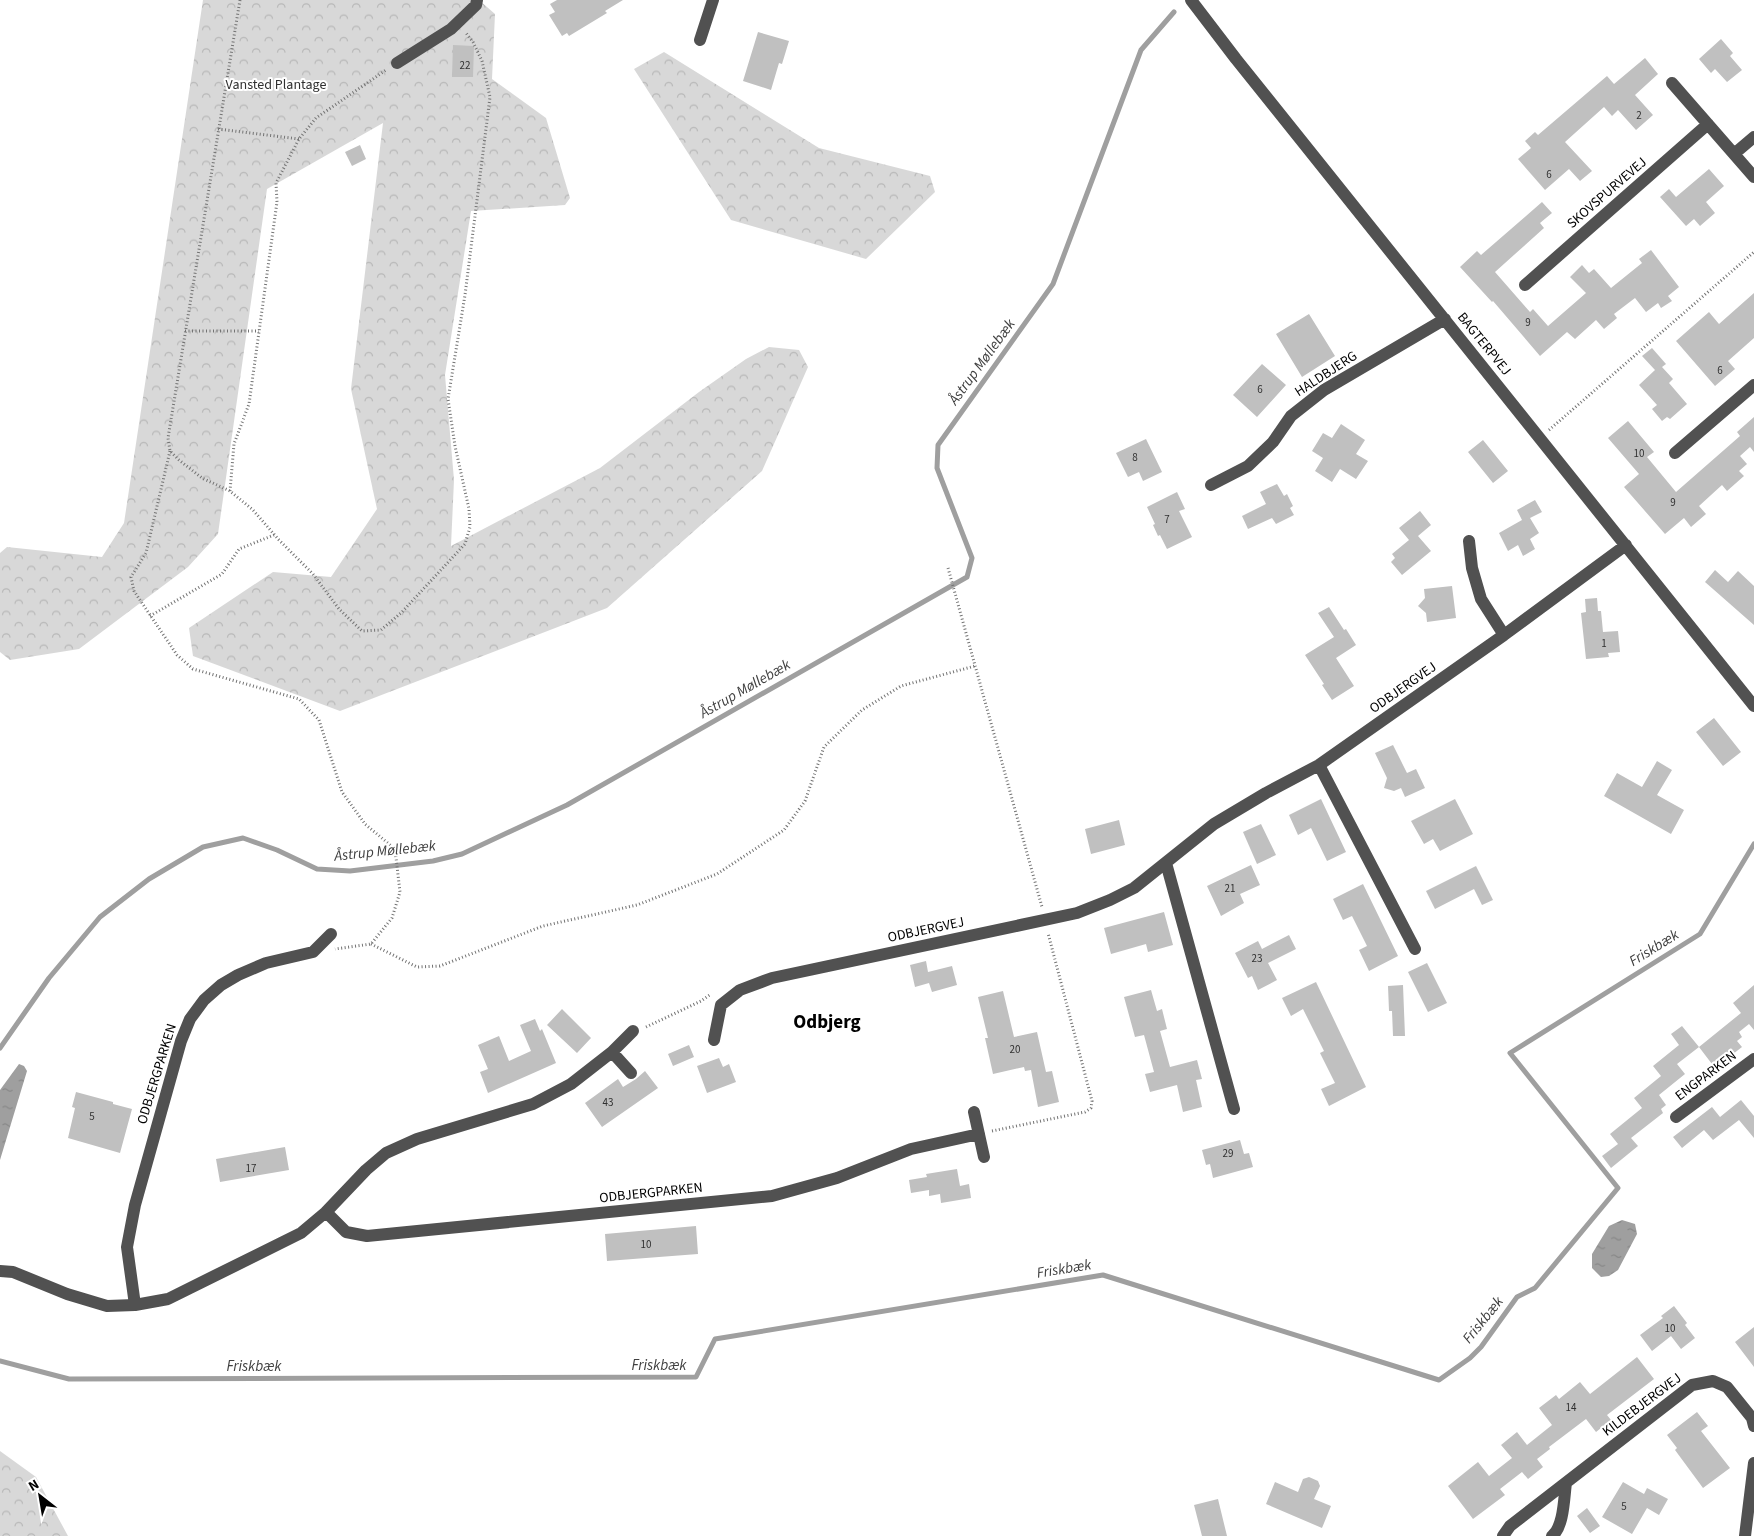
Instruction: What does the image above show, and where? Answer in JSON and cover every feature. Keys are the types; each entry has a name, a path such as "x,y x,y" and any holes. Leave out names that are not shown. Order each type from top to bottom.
{"street":[{"path":"397,63 451,29 476,5 477,0"},
{"path":"700,40 713,0"},
{"name":"BAGTERPVEJ","path":"1192,0 1236,59 1754,706"},
{"path":"1672,83 1754,177"},
{"name":"SKOVSPURVEVEJ","path":"1525,285 1708,124"},
{"path":"1734,154 1754,137"},
{"name":"HALDBJERG","path":"1211,484 1248,466 1273,442 1291,416 1324,390 1445,319"},
{"path":"1675,453 1754,385"},
{"path":"1469,541 1472,568 1481,599 1504,635"},
{"name":"ODBJERGVEJ","path":"714,1040 721,1005 740,990 772,978 1077,913 1134,888 1214,824 1266,793 1319,765 1504,635 1626,545"},
{"path":"1319,765 1415,949"},
{"path":"1166,863 1234,1109"},
{"path":"313,952 331,934"},
{"name":"ODBJERGPARKEN","path":"135,1305 127,1248 135,1205 181,1041 190,1018 204,1000 221,985 238,975 266,963 313,952"},
{"path":"0,1271 13,1272 67,1294 107,1306 135,1305 168,1298 301,1233 326,1212 366,1170 386,1154 417,1139 534,1104 571,1084 612,1052 633,1032"},
{"path":"612,1052 630,1073"},
{"name":"ENGPARKEN","path":"1676,1117 1754,1059"},
{"path":"974,1112 984,1157"},
{"name":"ODBJERGPARKEN","path":"326,1212 346,1232 367,1236 772,1196 838,1178 911,1149 979,1134"},
{"name":"KILDEBJERGVEJ","path":"1503,1536 1510,1526 1692,1385 1713,1382 1727,1387 1752,1418 1754,1426"},
{"path":"1745,1536 1754,1463"},
{"path":"1552,1536 1560,1525 1566,1483"}],"path":[{"path":"240,0 168,438 170,451 146,553 131,577 134,591 150,616 177,655 193,669 299,700 319,720 342,792 365,824 395,849 400,892 392,918 371,944"},
{"path":"170,451 202,478 230,491 254,510 274,534 313,574 339,609 362,631 381,630 402,612 464,544 470,527 469,509 455,446 448,399 465,295 490,97 482,61 473,42 458,22"},
{"path":"230,491 234,444 249,404 277,202 276,183 299,139 316,118 397,63"},
{"path":"218,129 299,139"},
{"path":"1540,438 1754,252"},
{"path":"185,331 259,331"},
{"path":"150,616 222,574 239,549 274,534"},
{"path":"948,568 1045,920 1092,1101 1091,1108 1085,1112 979,1134"},
{"path":"313,952 371,944 417,967 440,966 543,926 637,905 717,874 784,830 805,801 824,747 862,710 901,686 975,666"},
{"path":"633,1032 701,1001 715,992"}],"green space":[{"name":"Vansted Plantage","path":"203,0 479,0 495,14 492,79 546,118 570,198 565,205 471,211 445,375 454,480 451,546 600,468 699,392 746,359 769,347 799,350 808,367 762,471 607,608 340,711 193,656 189,628 273,572 331,577 377,509 351,389 383,123 267,189 218,534 188,567 79,649 10,660 0,652 0,553 7,547 102,557 124,523"},
{"path":"664,52 819,148 930,176 935,192 866,259 731,220 634,69"},
{"path":"0,1451 36,1477 68,1536 0,1536"}],"water":[{"path":"19,1064 24,1066 27,1071 0,1160 0,1090"},
{"path":"1622,1220 1635,1224 1637,1234 1618,1270 1609,1276 1601,1277 1592,1268 1592,1254 1609,1226"}],"building":[{"path":"557,0 623,0 605,11 607,13 569,36 567,33 562,36 549,15 555,12 550,4"},
{"path":"758,32 789,41 782,64 779,63 771,90 743,81"},
{"path":"1721,39 1733,53 1730,56 1742,70 1727,82 1715,69 1711,73 1699,59"},
{"path":"453,45 474,46 473,77 452,77"},
{"path":"1645,58 1658,74 1635,95 1653,115 1636,130 1618,110 1612,116 1604,107 1565,142 1592,171 1580,181 1569,169 1545,190 1518,159 1531,148 1525,141 1535,132 1538,135 1607,76 1614,84"},
{"path":"360,145 366,159 352,166 345,152"},
{"path":"1709,169 1724,186 1706,202 1715,213 1700,226 1694,219 1686,226 1660,197 1669,189 1676,197"},
{"path":"1542,202 1552,213 1540,223 1544,228 1495,272 1530,312 1533,309 1548,326 1586,293 1570,277 1582,265 1589,273 1594,269 1611,288 1642,263 1639,259 1651,250 1679,287 1668,296 1672,301 1661,308 1658,303 1646,312 1635,298 1614,314 1617,318 1604,329 1596,320 1575,339 1567,332 1540,356 1493,301 1460,267 1477,251 1481,255"},
{"path":"1754,293 1754,338 1728,361 1735,369 1715,386 1676,341 1709,312 1719,324"},
{"path":"1309,314 1335,356 1302,377 1276,334"},
{"path":"1652,348 1666,364 1662,367 1673,379 1669,383 1687,404 1670,419 1667,417 1662,421 1652,409 1657,405 1639,385 1655,370 1642,356"},
{"path":"1262,364 1286,385 1257,417 1233,395"},
{"path":"1754,417 1754,452 1750,447 1740,456 1747,464 1739,471 1744,476 1727,491 1722,485 1699,506 1706,514 1691,527 1684,518 1665,534 1624,487 1639,474 1608,438 1628,421 1654,452 1647,457 1676,492 1740,436 1737,432"},
{"path":"1341,424 1365,440 1356,454 1368,461 1356,479 1340,469 1332,482 1315,471 1323,458 1312,451 1323,433 1332,438"},
{"path":"1146,439 1162,472 1143,481 1139,472 1128,477 1116,453"},
{"path":"1483,440 1508,471 1493,483 1468,452"},
{"path":"1277,484 1284,496 1287,494 1293,506 1290,508 1294,515 1276,524 1272,518 1248,529 1242,516 1266,504 1260,492"},
{"path":"1177,492 1185,509 1179,511 1192,537 1167,549 1160,535 1158,536 1147,507"},
{"path":"1535,500 1542,512 1530,518 1539,533 1530,539 1535,549 1523,556 1518,545 1508,551 1499,533 1522,520 1517,510"},
{"path":"1420,511 1431,525 1418,536 1431,551 1402,575 1391,562 1395,558 1392,554 1409,540 1399,528"},
{"path":"1715,570 1728,582 1738,571 1754,586 1754,625 1705,582"},
{"path":"1452,586 1456,618 1427,622 1426,613 1418,606 1425,598 1424,589"},
{"path":"1597,598 1598,611 1601,611 1603,632 1618,631 1620,652 1608,653 1609,657 1586,659 1581,613 1586,612 1585,599"},
{"path":"1329,607 1356,645 1336,658 1354,686 1332,700 1305,655 1334,637 1318,613"},
{"path":"1714,718 1741,752 1723,766 1696,732"},
{"path":"1393,745 1407,773 1416,769 1425,788 1405,797 1401,788 1394,791 1384,788 1387,778 1375,753"},
{"path":"1657,761 1672,770 1657,795 1684,810 1671,834 1604,796 1617,773 1642,787"},
{"path":"1321,799 1346,852 1327,861 1311,828 1298,835 1289,815"},
{"path":"1455,799 1473,834 1440,851 1433,839 1424,844 1411,821"},
{"path":"1119,820 1125,845 1091,854 1085,829"},
{"path":"1261,824 1276,855 1257,864 1243,832"},
{"path":"1251,865 1260,885 1240,894 1244,903 1221,916 1207,886"},
{"path":"1476,866 1493,900 1482,905 1474,889 1435,909 1426,891"},
{"path":"1363,884 1398,956 1369,971 1359,950 1367,946 1352,916 1343,920 1333,899"},
{"path":"1164,912 1173,945 1148,952 1146,944 1111,954 1104,928"},
{"path":"1289,935 1296,949 1268,963 1277,980 1258,990 1252,976 1248,978 1235,953 1258,941 1262,949"},
{"path":"926,961 928,972 952,966 957,985 932,992 929,983 915,987 910,965"},
{"path":"1427,963 1447,1003 1428,1012 1408,972"},
{"path":"1316,982 1366,1087 1329,1106 1321,1089 1335,1083 1320,1053 1324,1051 1303,1009 1291,1016 1282,998"},
{"path":"1403,985 1405,1036 1393,1036 1388,986"},
{"path":"1754,985 1754,1030 1749,1024 1739,1032 1742,1037 1737,1041 1742,1047 1715,1068 1699,1047 1741,1013 1733,1003"},
{"path":"1151,990 1157,1011 1162,1009 1167,1029 1160,1031 1170,1067 1197,1060 1202,1079 1196,1080 1202,1107 1183,1112 1177,1085 1150,1092 1145,1074 1154,1072 1144,1035 1135,1037 1124,997"},
{"path":"1003,991 1014,1037 1037,1032 1046,1072 1052,1071 1059,1102 1038,1107 1031,1070 1025,1071 1024,1067 993,1074 985,1038 988,1038 978,997"},
{"path":"562,1009 591,1038 577,1053 547,1025"},
{"path":"535,1019 540,1031 542,1029 556,1063 488,1093 480,1072 488,1069 478,1045 499,1036 509,1061 531,1051 520,1025"},
{"path":"1682,1026 1699,1047 1677,1064 1685,1074 1659,1095 1666,1105 1661,1109 1663,1113 1631,1138 1638,1146 1611,1168 1602,1156 1618,1144 1610,1134 1642,1108 1634,1098 1661,1076 1653,1066 1679,1045 1671,1034"},
{"path":"689,1045 694,1057 673,1066 668,1054"},
{"path":"719,1058 723,1067 729,1064 736,1082 707,1093 697,1066"},
{"path":"645,1071 658,1088 602,1127 585,1103 618,1079 623,1087"},
{"path":"76,1092 132,1109 120,1153 68,1138 75,1108 72,1107"},
{"path":"1741,1100 1754,1116 1754,1138 1739,1120 1713,1140 1704,1130 1682,1148 1673,1137 1712,1107 1720,1117"},
{"path":"1240,1140 1244,1154 1249,1153 1253,1167 1213,1178 1210,1164 1206,1165 1202,1150"},
{"path":"285,1147 289,1170 220,1182 216,1159"},
{"path":"957,1169 960,1186 969,1184 971,1198 941,1203 940,1194 929,1196 929,1190 911,1193 909,1180 927,1177 926,1174"},
{"path":"696,1226 698,1254 607,1261 605,1234"},
{"path":"1674,1306 1687,1323 1685,1325 1695,1338 1681,1349 1671,1336 1652,1351 1640,1335 1663,1318 1661,1316"},
{"path":"1754,1327 1754,1367 1735,1342"},
{"path":"1637,1357 1654,1379 1607,1415 1611,1420 1596,1432 1586,1419 1549,1447 1550,1449 1537,1459 1543,1467 1528,1479 1522,1472 1500,1489 1505,1495 1473,1519 1448,1486 1478,1462 1489,1476 1512,1458 1501,1445 1517,1432 1527,1445 1552,1425 1539,1408 1556,1395 1559,1399 1580,1382 1590,1394"},
{"path":"1697,1412 1708,1426 1701,1431 1730,1468 1703,1488 1675,1450 1677,1448 1667,1435"},
{"path":"1309,1477 1318,1481 1320,1486 1314,1499 1331,1506 1322,1528 1266,1504 1275,1482 1298,1492 1303,1479"},
{"path":"1623,1482 1644,1494 1647,1488 1668,1499 1659,1515 1647,1508 1632,1534 1602,1517"},
{"path":"1218,1499 1227,1536 1202,1536 1194,1505"},
{"path":"1587,1508 1600,1526 1590,1533 1577,1516"}],"waterway":[{"name":"Åstrup Møllebæk","path":"0,1048 49,978 100,917 149,879 203,847 243,838 277,850 317,869 350,871 433,861 462,854 567,805 967,577 972,558 937,468 938,445 1053,284 1141,50 1174,12"},
{"name":"Friskbæk","path":"0,1361 69,1379 696,1377 715,1339 1103,1275 1439,1380 1470,1358 1481,1347 1517,1297 1535,1288 1618,1188 1510,1053 1700,934 1754,844"}],"district":[{"name":"Odbjerg","path":"827,1022"}]}
